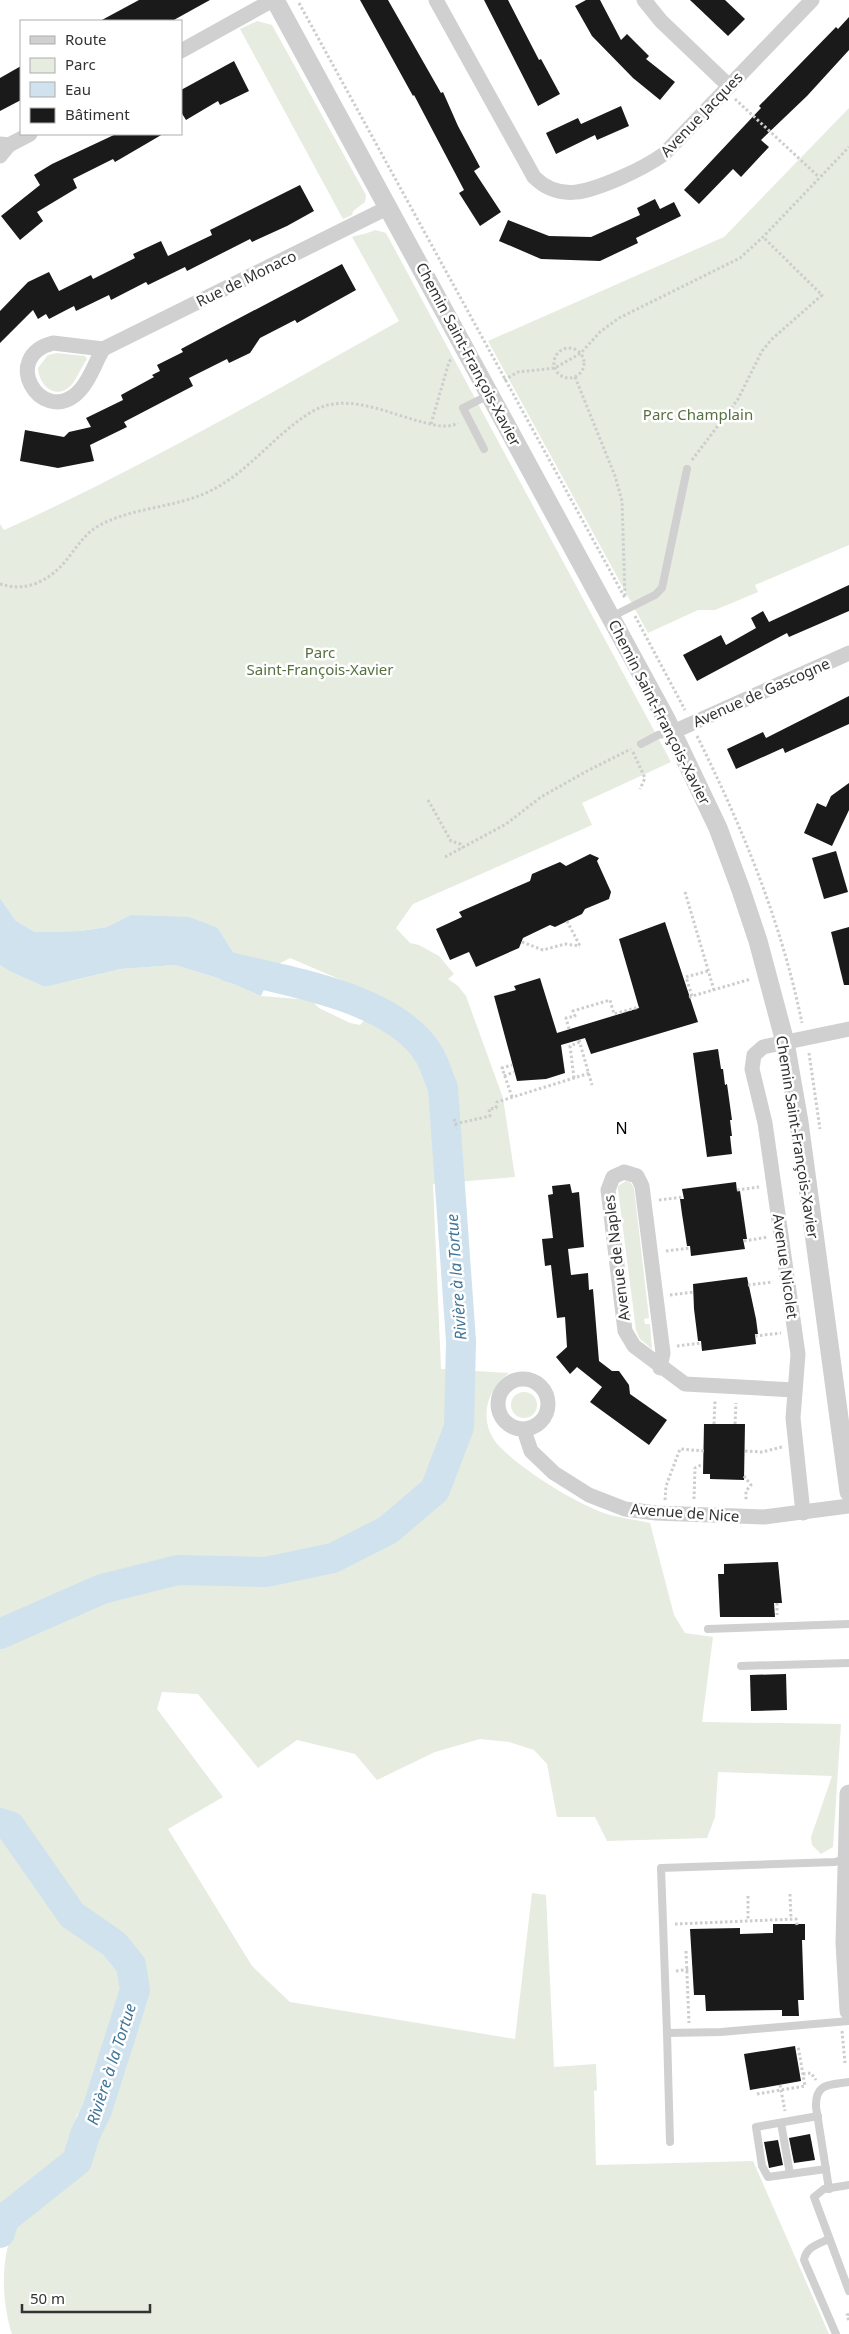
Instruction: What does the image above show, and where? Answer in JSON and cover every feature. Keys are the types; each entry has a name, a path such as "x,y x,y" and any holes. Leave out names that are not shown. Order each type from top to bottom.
{"street":[{"path":"182,49 274,0"},
{"name":"Chemin Saint-François-Xavier","path":"274,0 491,394 673,732 718,828 758,941 785,1042 798,1114 849,1492"},
{"name":"Avenue Jacques","path":"436,0 527,166 540,183 554,191 582,192 649,164 664,154 731,91 812,0"},
{"path":"644,0 661,21 731,91"},
{"path":"3,148 28,135"},
{"name":"Rue de Monaco","path":"103,349 389,207"},
{"path":"53,342 103,349 82,389 65,401 44,399 36,393 30,384 27,366 31,357 43,345 53,342"},
{"name":"Avenue de Gascogne","path":"673,732 849,653"},
{"name":"Avenue Nicolet","path":"803,1512 795,1445 794,1390 799,1364 765,1123 754,1080 753,1061 754,1055 760,1048 849,1029"},
{"name":"Avenue de Naples","path":"660,1368 663,1359 663,1348 641,1180 635,1174 621,1172 611,1180 608,1190 626,1335 634,1346 660,1368 685,1384 794,1390"},
{"name":"Avenue de Nice","path":"524,1430 527,1443 534,1454 548,1468 574,1487 603,1502 625,1509 664,1514 746,1516 803,1512 849,1506"},
{"path":"846,2018 845,1943 849,1794"}],"lane":[{"path":"484,449 463,408 491,394"},
{"path":"611,618 655,595 662,588 687,469"},
{"path":"641,744 658,735 673,732"},
{"path":"708,1628 849,1624"},
{"path":"741,1666 849,1663"},
{"path":"670,2142 662,1868 828,1863 848,1858"},
{"path":"667,2033 721,2032 846,2018"},
{"path":"829,2188 816,2101 819,2091 826,2086 849,2082"},
{"path":"818,2116 756,2127 762,2166 768,2177 826,2169"},
{"path":"784,2122 790,2174"},
{"path":"849,2186 819,2191 814,2197 849,2291"},
{"path":"829,2239 808,2250 804,2260 836,2334"}],"path":[{"name":"Chemin Saint-François-Xavier","path":"297,0 625,598 622,501 615,476 575,377"},
{"path":"731,91 819,177"},
{"path":"504,380 518,372 554,368 581,353 594,338 614,321 730,264 763,237 849,146"},
{"path":"687,469 738,399 762,351 772,339 822,295 763,237"},
{"path":"574,348 581,353 585,361 584,367 575,377 562,377 554,368 555,356 562,349 574,348"},
{"path":"431,424 448,362 456,356"},
{"path":"0,584 22,587 43,580 63,566 88,535 99,526 138,512 187,500 224,484 249,467 298,422 327,405 354,403 431,424 451,427"},
{"name":"Chemin Saint-François-Xavier","path":"636,617 686,714"},
{"name":"Chemin Saint-François-Xavier","path":"696,734 702,745"},
{"path":"445,857 506,824 541,797 641,744"},
{"path":"631,750 645,778 640,789"},
{"path":"428,800 451,841 460,844 463,848"},
{"path":"685,892 714,990"},
{"path":"522,942 543,950 565,944 580,946 567,922"},
{"path":"708,970 686,978 691,996 755,978"},
{"path":"592,1000 593,1005"},
{"path":"569,1029 566,1018 574,1016 573,1011 610,1000 614,1014 639,1007"},
{"path":"574,1078 570,1046 580,1041 592,1085"},
{"name":"Chemin Saint-François-Xavier","path":"809,1053 811,1064"},
{"path":"512,1065 502,1068 512,1097"},
{"path":"504,1076 514,1072"},
{"path":"456,1124 490,1116 489,1109 496,1108 497,1102 590,1073"},
{"path":"454,1119 457,1129"},
{"path":"737,1190 774,1186"},
{"path":"644,1202 683,1197"},
{"path":"744,1241 782,1236"},
{"path":"651,1252 690,1248"},
{"path":"748,1285 788,1280"},
{"path":"656,1297 694,1292"},
{"path":"755,1336 794,1332"},
{"path":"663,1348 701,1343"},
{"path":"714,1424 715,1387"},
{"path":"735,1424 737,1387"},
{"path":"744,1451 762,1452 771,1448 795,1445"},
{"path":"664,1514 666,1486 680,1449 704,1451"},
{"path":"694,1515 695,1468 703,1464"},
{"path":"744,1476 751,1484 746,1491 746,1516"},
{"path":"777,1603 778,1618"},
{"path":"790,1894 791,1919"},
{"path":"748,1896 748,1921"},
{"path":"671,1924 748,1921 776,1922 796,1919 796,1925"},
{"path":"686,1951 689,1970 689,2023"},
{"path":"845,2063 846,2018"},
{"path":"757,2094 805,2086 798,2046"},
{"path":"803,2074 810,2073"},
{"path":"780,2085 784,2122"},
{"path":"849,2314 847,2315 849,2321"}],"green space":[{"path":"257,21 272,25 366,195 365,202 353,211 352,215 343,219 240,29"},
{"name":"Parc Champlain","path":"849,108 849,545 755,585 758,592 715,610 698,610 648,633 488,341 724,237"},
{"name":"Parc Saint-François-Xavier","path":"375,230 386,233 671,762 582,803 592,825 413,904 396,928 410,943 419,945 439,956 454,974 448,979 458,986 466,996 503,1098 515,1177 433,1184 441,1369 509,1373 494,1388 487,1407 488,1427 492,1437 499,1446 520,1465 547,1484 575,1500 607,1514 650,1523 674,1615 685,1633 713,1637 702,1722 841,1724 833,1847 821,1854 812,1845 811,1837 832,1776 718,1772 715,1817 707,1838 607,1841 595,1817 557,1817 547,1764 534,1750 509,1742 480,1739 435,1752 377,1780 355,1754 297,1740 258,1768 198,1694 162,1692 157,1709 223,1797 168,1829 252,1966 290,2002 515,2039 532,1893 546,1895 554,2067 596,2064 597,2090 594,2091 596,2165 753,2161 829,2334 12,2334 8,2320 5,2304 4,2272 9,2241 14,2227 26,2209 69,2183 94,2153 77,2113 74,2139 67,2157 31,2179 0,2208 0,965 45,987 121,969 175,965 224,980 261,996 311,1000 319,1008 350,1023 360,1025 382,1001 346,982 290,958 275,966 233,952 218,928 130,915 107,927 80,931 35,932 16,921 0,898 0,524 4,530 105,482 204,430 399,321 352,237"},
{"path":"57,353 85,356 87,359 73,383 67,389 56,392 50,390 42,381 38,368 48,355"},
{"path":"626,1181 630,1182 634,1188 649,1318 644,1319 645,1324 650,1324 652,1349 640,1339 636,1330 618,1190 618,1186"},
{"path":"524,1392 533,1396 537,1405 533,1414 524,1418 515,1414 511,1405 515,1396"}],"water":[{"path":"0,898 16,921 35,932 80,931 107,927 130,915 189,917 218,928 233,952 275,966 261,996 224,980 175,965 121,969 45,987 0,965"}],"building":[{"path":"139,0 210,0 174,20 102,20"},
{"path":"360,0 388,0 441,93 443,92 458,126 480,167 474,171 501,212 480,226 459,193 464,190 414,95"},
{"path":"484,0 508,0 539,60 541,59 560,94 538,106"},
{"path":"586,0 600,0 621,40 627,34 649,56 646,59 675,82 660,100 633,78 592,36 575,6"},
{"path":"690,0 725,0 745,19 728,36"},
{"path":"849,17 849,50 807,96 761,140 769,147 741,177 733,169 699,204 684,190 761,108 759,106 836,27 838,29"},
{"path":"234,61 249,91 220,105 218,101 186,120 182,114 182,89"},
{"path":"20,67 20,101 0,111 0,78"},
{"path":"621,106 629,126 597,140 595,135 556,154 546,133 578,118 581,124"},
{"path":"114,135 161,135 115,162 113,159 73,179 77,188 37,212 43,221 20,240 1,216 40,185 34,175 52,164"},
{"path":"300,185 314,211 287,226 252,242 250,239 187,271 185,267 148,285 146,282 111,300 109,295 76,311 74,306 49,319 46,314 38,319 33,310 0,343 0,311 28,282 49,272 59,291 91,275 93,279 135,258 133,254 161,241 168,256 212,235 210,230"},
{"path":"655,199 660,209 674,202 681,216 636,238 638,243 600,261 541,259 499,241 508,220 549,236 591,237 640,215 637,208"},
{"path":"342,264 356,290 297,323 295,320 260,338 250,353 229,363 227,359 189,378 193,386 124,422 127,427 90,445 94,461 58,468 20,461 25,430 64,437 69,432 91,427 86,418 123,400 121,395 154,377 152,375 160,371 157,365 183,352 181,349"},
{"path":"849,585 849,611 789,637 787,633 697,681 683,655 721,635 726,645 756,628 751,618 763,611 769,622"},
{"path":"849,696 849,724 785,753 783,748 736,769 727,749 763,732 766,738"},
{"path":"849,783 849,810 832,846 804,833 817,803 826,807 831,796"},
{"path":"836,851 848,892 824,899 812,858"},
{"path":"590,854 599,858 597,861 611,892 609,899 585,909 582,914 555,927 550,925 523,938 519,948 476,967 469,952 450,960 436,929 462,917 459,912 530,881 532,874 560,862 566,866"},
{"path":"665,922 698,1022 591,1054 585,1038 561,1045 565,1073 546,1079 517,1081 494,996 516,990 514,986 540,978 557,1033 639,1008 619,939"},
{"path":"849,927 849,985 844,985 831,932"},
{"path":"718,1049 725,1085 727,1084 732,1120 730,1120 732,1136 730,1136 732,1154 707,1157 693,1053"},
{"path":"736,1182 737,1191 740,1191 747,1239 743,1239 745,1249 691,1256 690,1246 687,1246 682,1214 680,1199 684,1199 682,1189"},
{"path":"570,1184 572,1193 579,1192 584,1247 568,1249 571,1275 588,1273 589,1290 593,1289 599,1361 612,1371 619,1371 629,1385 630,1394 667,1420 649,1445 590,1402 602,1387 577,1367 570,1374 556,1357 567,1347 565,1317 557,1318 551,1265 545,1266 542,1239 553,1238 548,1195 553,1194 552,1186"},
{"path":"747,1277 756,1319 758,1334 755,1334 756,1344 702,1351 701,1341 698,1341 693,1284"},
{"path":"704,1424 745,1424 744,1480 710,1479 710,1474 703,1474"},
{"path":"778,1562 782,1603 774,1603 775,1617 720,1617 718,1574 724,1574 724,1564"},
{"path":"786,1674 787,1710 751,1711 750,1675"},
{"path":"773,1924 805,1924 805,1940 802,1940 804,2000 798,2000 799,2016 782,2016 782,2010 706,2011 705,1995 694,1995 690,1929 740,1928 740,1934 773,1933"},
{"path":"795,2046 801,2081 750,2090 744,2054"},
{"path":"810,2134 815,2160 794,2163 789,2138"},
{"path":"778,2140 783,2165 769,2168 764,2142"}],"waterway":[{"name":"Rivière à la Tortue","path":"0,1634 102,1589 178,1570 266,1572 333,1558 388,1530 435,1490 459,1427 461,1341 443,1088 433,1061 412,1034 391,1018 366,1005 309,986 229,967"},
{"name":"Rivière à la Tortue","path":"0,1823 10,1826 72,1915 114,1944 131,1965 135,1990 97,2110 85,2135 77,2161 4,2219 0,2233"}],"district":[{"name":"N","path":"622,1128"}]}
